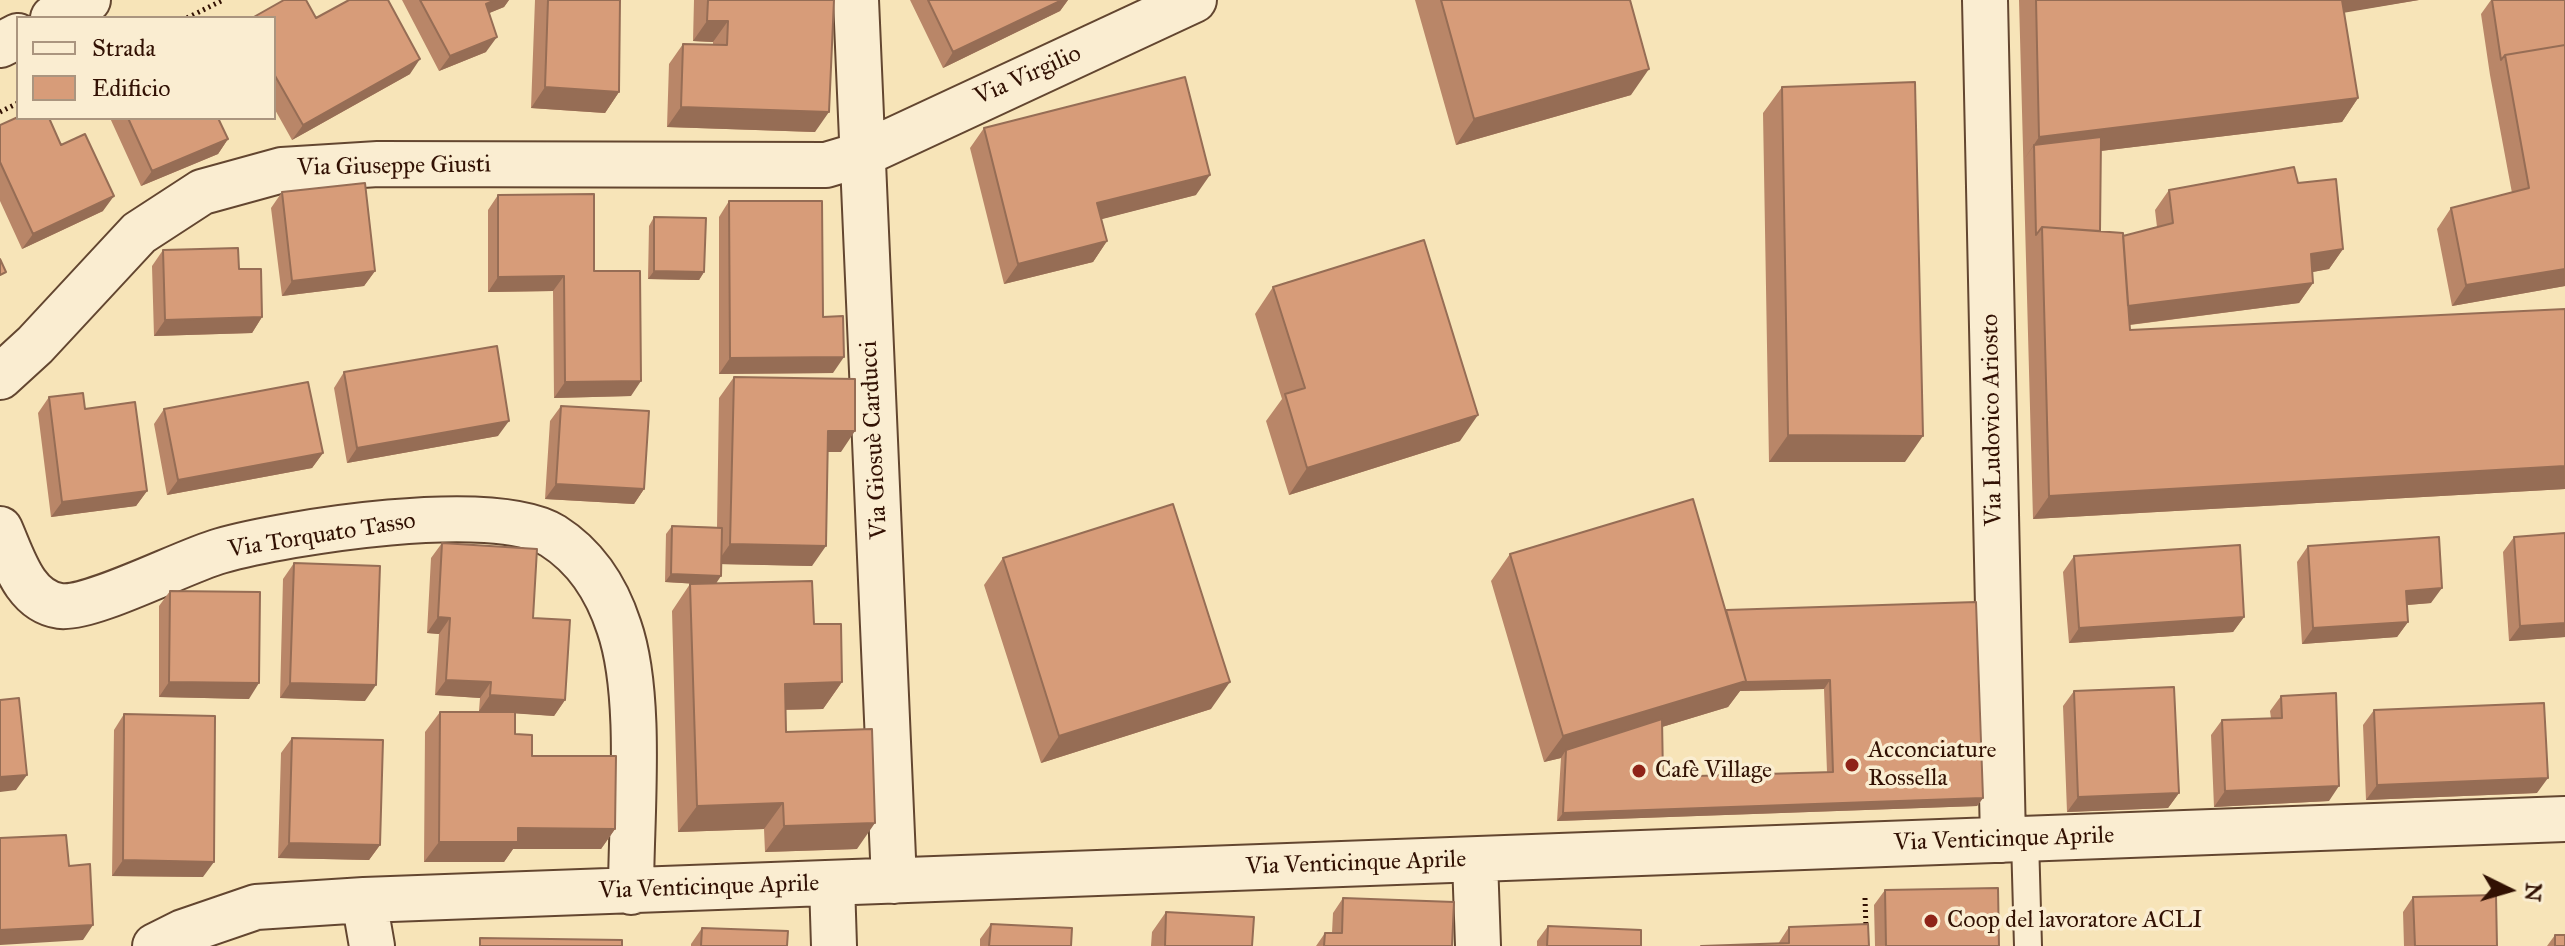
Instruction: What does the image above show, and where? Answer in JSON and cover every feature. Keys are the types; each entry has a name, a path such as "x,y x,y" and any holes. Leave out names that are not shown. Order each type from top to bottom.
{"street":[{"path":"57,16 88,0"},
{"name":"Via Giosuè Carducci","path":"856,0 894,881"},
{"name":"Via Virgilio","path":"863,154 1194,0"},
{"name":"Via Ludovico Ariosto","path":"1985,0 2014,840"},
{"name":"Via Giuseppe Giusti","path":"0,377 35,345 139,233 202,192 282,170 378,164 826,165 863,154"},
{"name":"Via Torquato Tasso","path":"0,529 22,580 41,600 62,607 132,585 219,551 343,528 420,519 505,523 551,535 591,567 620,628 632,698 631,892"},
{"name":"Via Venticinque Aprile","path":"155,946 183,932 256,907 364,900 2565,819"},
{"path":"1475,860 1478,946"},
{"path":"832,883 834,946"},
{"path":"364,900 372,946"}],"lane":[{"path":"2014,840 2028,946"}],"path":[{"path":"191,16 223,0"},
{"path":"1865,885 1866,933"}],"building":[{"path":"284,0 306,0 316,18 349,0 388,0 420,59 303,125 276,78 276,16 256,16"},
{"path":"420,0 495,0 486,4 497,37 450,56"},
{"path":"548,0 620,0 619,92 545,87"},
{"path":"708,0 834,0 829,112 681,107 683,44 727,45 728,21 707,21"},
{"path":"928,0 1062,0 953,52"},
{"path":"1441,0 1630,0 1649,69 1474,119"},
{"path":"2036,0 2342,0 2358,98 2039,137"},
{"path":"2492,0 2565,0 2565,45 2505,55 2501,60"},
{"path":"2565,45 2565,269 2466,285 2451,208 2529,188 2505,55"},
{"path":"1185,77 1210,175 1097,203 1107,241 1018,264 984,128"},
{"path":"1915,82 1923,436 1788,435 1782,87"},
{"path":"16,118 50,120 61,145 85,134 114,196 33,234 0,162 0,125"},
{"path":"129,120 219,120 228,139 152,171"},
{"path":"2101,137 2100,231 2042,227 2036,235 2034,145"},
{"path":"2294,167 2298,183 2336,179 2343,249 2311,254 2313,283 2128,306 2123,236 2173,223 2169,190"},
{"path":"365,183 375,271 292,281 282,192"},
{"path":"594,194 594,271 640,271 641,381 565,382 564,276 498,277 498,195"},
{"path":"729,201 822,201 823,317 843,316 844,357 730,358"},
{"path":"654,217 706,218 704,272 654,271"},
{"path":"2042,227 2123,233 2130,330 2565,309 2565,466 2049,496"},
{"path":"1424,240 1478,415 1307,468 1285,394 1305,388 1273,287"},
{"path":"238,248 239,269 261,269 262,317 165,320 163,250"},
{"path":"0,259 6,272 0,275"},
{"path":"497,346 509,421 357,448 344,372"},
{"path":"734,377 855,379 855,431 828,431 826,546 730,544"},
{"path":"308,382 323,453 178,480 164,409"},
{"path":"83,393 85,409 135,402 147,491 62,502 49,397"},
{"path":"561,406 649,411 644,489 556,484"},
{"path":"1693,499 1746,681 1563,736 1510,554"},
{"path":"1173,504 1230,682 1059,736 1003,558"},
{"path":"672,526 722,528 721,576 671,574"},
{"path":"2565,533 2565,623 2520,626 2514,537"},
{"path":"2439,537 2442,588 2406,591 2408,622 2313,628 2308,546"},
{"path":"442,543 537,549 533,618 570,620 565,700 490,695 491,682 446,680 450,618 438,617"},
{"path":"2240,545 2244,617 2079,628 2074,556"},
{"path":"294,563 380,566 376,685 290,683"},
{"path":"812,581 814,624 841,624 842,682 785,684 786,732 872,729 875,823 784,826 783,803 697,806 690,584"},
{"path":"170,591 260,592 259,683 169,682"},
{"path":"1976,602 1983,798 1563,813 1566,750 1662,719 1663,777 1833,772 1830,680 1746,682 1726,610"},
{"path":"2174,687 2179,793 2078,797 2074,691"},
{"path":"2336,693 2339,786 2225,791 2222,720 2282,718 2281,696"},
{"path":"19,698 27,775 0,777 0,700"},
{"path":"2544,703 2548,778 2377,785 2374,710"},
{"path":"440,712 515,712 515,734 532,735 532,756 616,756 615,829 518,828 518,842 439,842"},
{"path":"124,714 215,716 214,862 123,860"},
{"path":"292,738 383,740 380,845 289,843"},
{"path":"66,835 69,866 90,864 93,925 0,930 0,838"},
{"name":"Coop del lavoratore ACLI","path":"1998,888 1999,946 1886,946 1885,890"},
{"path":"2496,895 2497,946 2415,946 2413,897"},
{"path":"1343,898 1454,902 1452,946 1324,946 1325,933 1342,933"},
{"path":"1166,912 1254,917 1252,946 1165,946"},
{"path":"991,924 1072,928 1071,946 989,946"},
{"path":"1868,924 1869,946 1701,946 1789,943 1789,927"},
{"path":"1548,926 1641,930 1641,946 1547,946"},
{"path":"702,928 788,931 787,946 701,946"},
{"path":"2555,935 2565,935 2565,946 2555,946"},
{"path":"480,938 622,940 622,946 480,946"}],"place":[{"name":"Acconciature Rossella","path":"1852,765"},
{"name":"Cafè Village","path":"1639,771"},
{"name":"Coop del lavoratore ACLI","path":"1931,921"}]}
